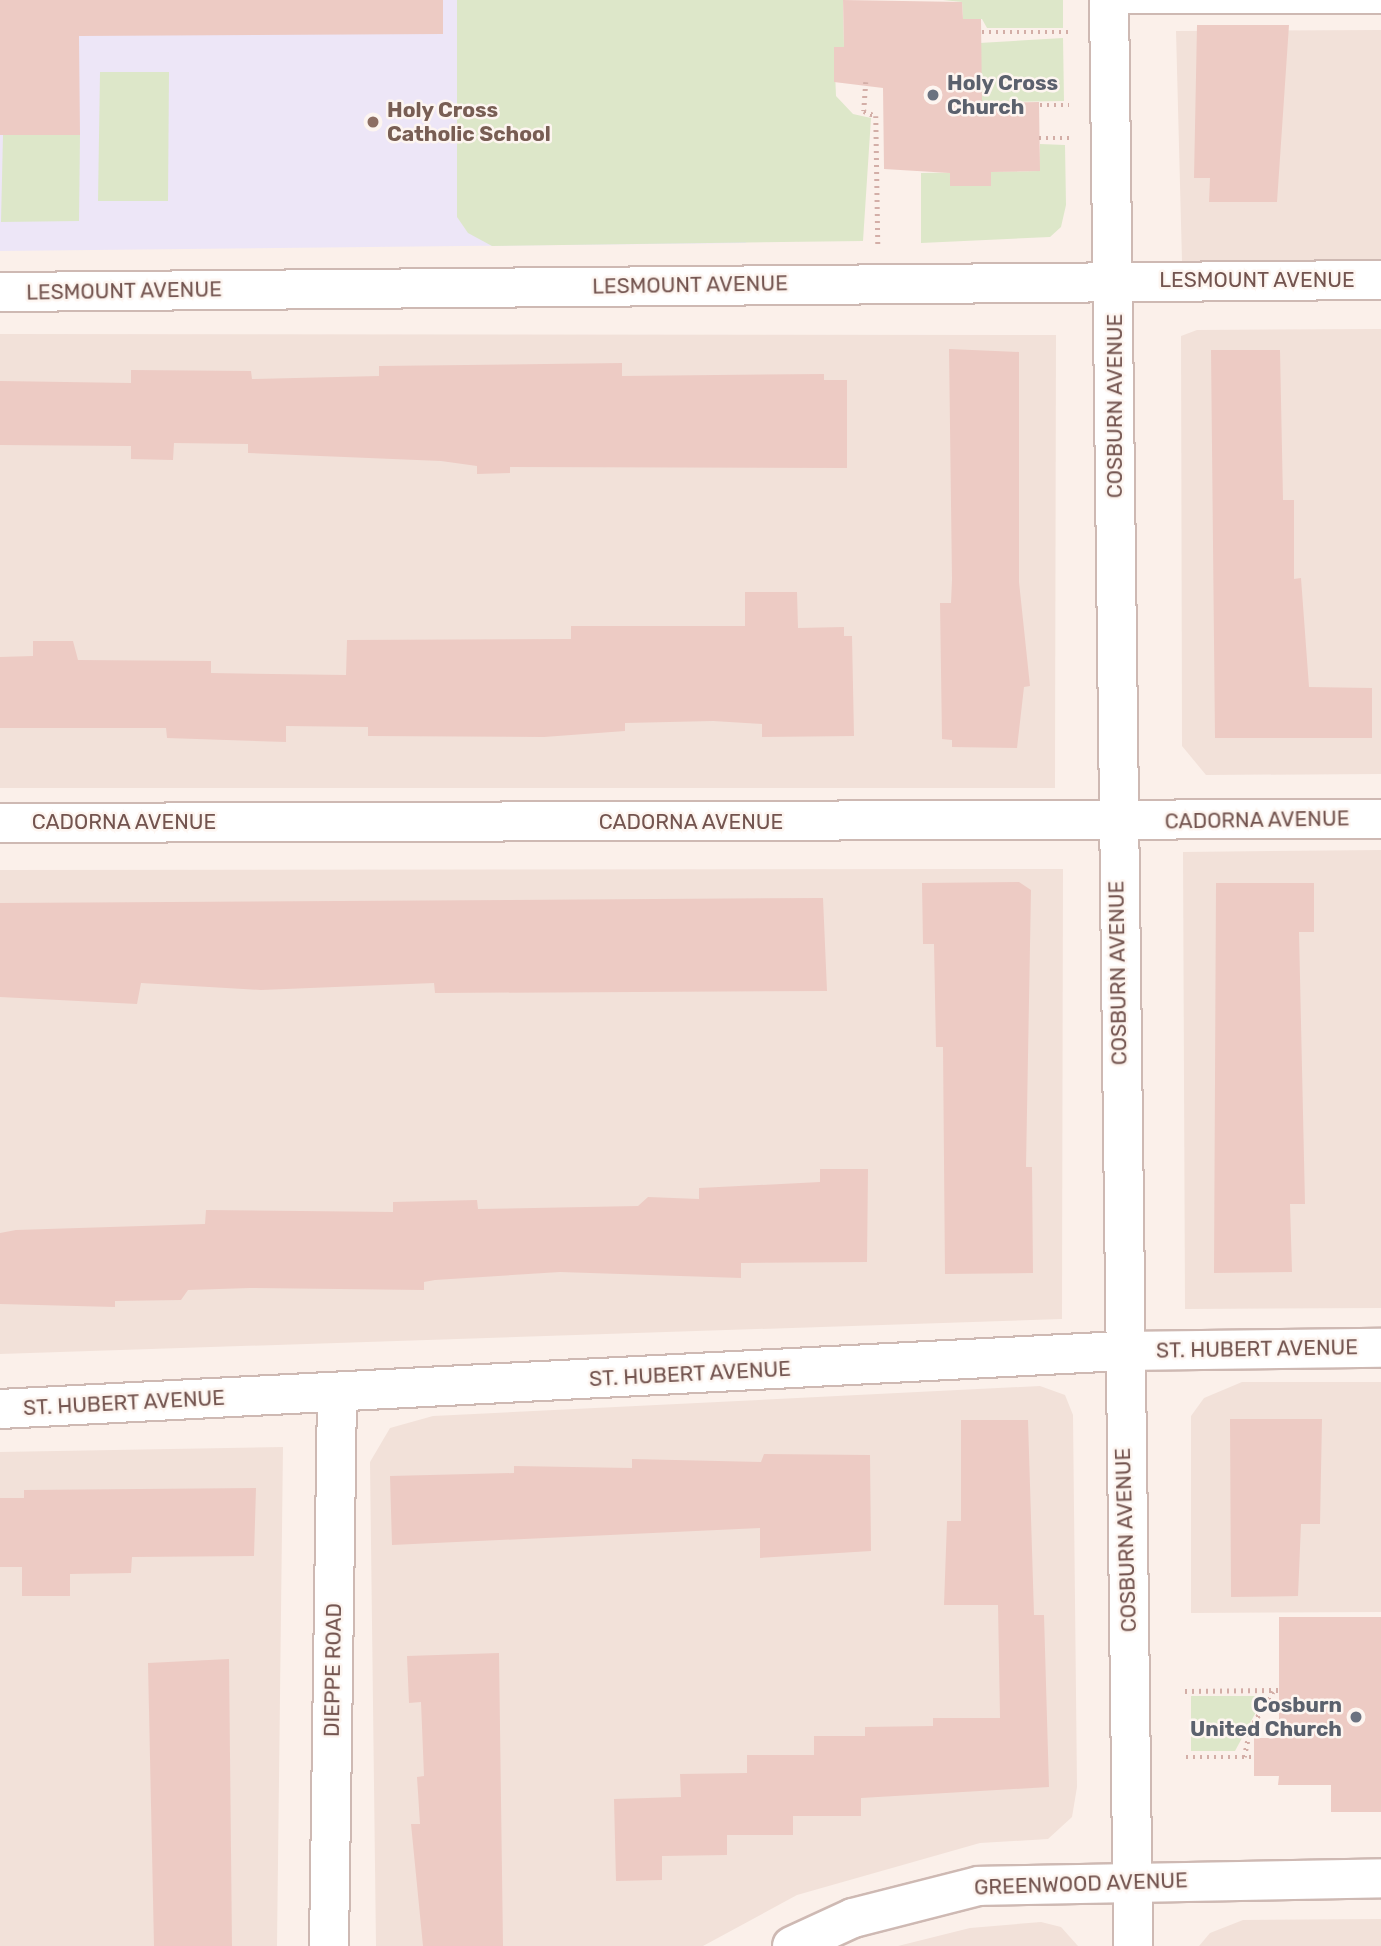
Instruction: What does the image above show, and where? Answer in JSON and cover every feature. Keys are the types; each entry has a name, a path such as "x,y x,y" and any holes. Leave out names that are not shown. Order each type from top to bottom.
{"street":[{"name":"COSBURN AVENUE","path":"1109,1 1115,279 1121,1351 1133,1946"},
{"name":"LESMOUNT AVENUE","path":"0,292 1115,279 1381,280"},
{"name":"CADORNA AVENUE","path":"0,822 1381,819"},
{"name":"ST. HUBERT AVENUE","path":"0,1409 1121,1351 1381,1348"},
{"name":"DIEPPE ROAD","path":"329,1946 337,1393"},
{"name":"GREENWOOD AVENUE","path":"792,1946 853,1918 979,1886 1133,1879 1381,1878"}],"lane":[{"path":"1109,1 1381,2"}],"path":[{"path":"982,32 1069,32"},
{"path":"866,82 864,111 876,116 878,248"},
{"path":"1040,105 1070,104"},
{"path":"1039,138 1070,138"},
{"path":"1185,1691 1276,1690 1251,1728 1244,1757"},
{"path":"1186,1757 1254,1757"}],"shaded area":[{"name":"Holy Cross Catholic School","path":"0,0 746,0 746,243 0,251"},
{"path":"1381,30 1381,260 1182,261 1176,31"},
{"path":"1381,329 1381,774 1206,775 1182,746 1181,336 1197,330"},
{"path":"0,334 1056,335 1055,788 0,788"},
{"path":"1381,850 1381,1308 1185,1309 1183,852"},
{"path":"1063,869 1062,1319 0,1354 0,870"},
{"path":"1242,1382 1381,1382 1381,1612 1191,1613 1191,1416 1204,1398"},
{"path":"1040,1386 1065,1395 1073,1415 1077,1787 1072,1817 1048,1839 980,1843 797,1895 703,1946 376,1946 370,1462 390,1428 433,1416"},
{"path":"283,1447 277,1946 0,1946 0,1452"},
{"path":"1381,1919 1381,1946 1199,1946 1210,1933 1243,1920"},
{"path":"1041,1922 1061,1927 1078,1946 898,1946 970,1928"}],"green space":[{"path":"457,0 843,0 844,47 834,47 836,96 853,114 871,118 863,241 492,246 468,233 457,217"},
{"path":"943,0 1063,0 1063,28 987,28 982,19 963,19 962,2"},
{"path":"1063,38 1064,101 943,103 962,44"},
{"path":"100,72 169,72 168,201 98,201"},
{"path":"3,135 80,135 79,221 1,222"},
{"path":"1040,144 1065,145 1066,205 1061,227 1050,237 921,243 921,173 1039,171"},
{"path":"1191,1696 1260,1696 1263,1699 1235,1751 1191,1751"}],"building":[{"path":"0,0 443,0 443,34 79,36 80,135 0,135"},
{"name":"Holy Cross Church","path":"843,0 962,2 963,19 981,19 982,103 1039,102 1040,171 991,172 991,186 950,186 950,173 884,169 883,88 834,82 834,47 844,47"},
{"path":"1197,25 1289,25 1277,202 1209,202 1210,178 1194,178"},
{"path":"949,349 1019,352 1019,582 1030,686 1024,687 1017,748 952,747 952,740 942,739 940,603 951,603 952,580"},
{"path":"1211,350 1280,350 1283,500 1294,500 1294,579 1301,578 1309,687 1372,688 1372,738 1215,738"},
{"path":"622,363 622,376 824,374 824,380 847,380 847,468 510,467 510,473 477,474 477,466 441,461 248,453 248,444 174,443 173,460 131,459 131,446 0,445 0,381 131,383 131,370 251,371 252,379 379,376 379,366"},
{"path":"745,592 797,592 798,628 844,627 844,636 852,636 854,736 762,737 762,724 713,721 625,723 625,731 544,737 368,736 368,727 286,726 286,742 167,738 166,728 0,728 0,657 33,656 33,641 73,641 78,660 211,661 211,673 346,675 347,640 571,639 571,626 745,626"},
{"path":"1019,882 1031,890 1026,1167 1032,1167 1033,1273 945,1274 943,1047 936,1047 934,944 923,944 922,883"},
{"path":"1216,883 1314,883 1314,932 1299,932 1305,1204 1290,1204 1292,1272 1214,1273"},
{"path":"823,898 827,991 435,993 434,983 261,990 141,983 137,1004 0,997 0,903"},
{"path":"820,1169 868,1169 867,1262 741,1263 741,1278 560,1272 435,1280 424,1282 424,1290 188,1290 181,1300 115,1301 115,1307 0,1304 0,1233 16,1230 205,1224 206,1210 393,1212 393,1202 477,1200 478,1209 638,1206 648,1197 699,1199 699,1188 820,1182"},
{"path":"1230,1419 1322,1419 1320,1524 1301,1524 1298,1596 1231,1597"},
{"path":"961,1420 1028,1420 1034,1615 1044,1615 1049,1787 861,1798 861,1816 793,1816 793,1835 727,1835 727,1855 662,1856 662,1880 616,1881 614,1799 681,1797 680,1774 747,1773 747,1755 814,1755 814,1736 865,1736 865,1727 933,1726 933,1718 1000,1718 998,1605 944,1605 947,1521 961,1521"},
{"path":"764,1454 870,1455 871,1551 760,1558 760,1528 392,1545 390,1476 514,1473 514,1466 632,1468 632,1459 761,1462"},
{"path":"256,1488 254,1556 132,1557 131,1573 70,1574 70,1596 22,1596 22,1567 0,1567 0,1498 24,1498 24,1490"},
{"name":"Cosburn United Church","path":"1279,1617 1381,1617 1381,1812 1331,1812 1331,1785 1278,1785 1279,1776 1254,1776 1254,1738 1279,1738"},
{"path":"499,1653 503,1946 423,1946 411,1824 420,1824 417,1777 424,1776 421,1702 409,1703 407,1656"},
{"path":"229,1659 232,1946 154,1946 148,1663"}],"place":[{"name":"Holy Cross Church","path":"933,95"},
{"name":"Holy Cross Catholic School","path":"373,122"},
{"name":"Cosburn United Church","path":"1356,1717"}]}
